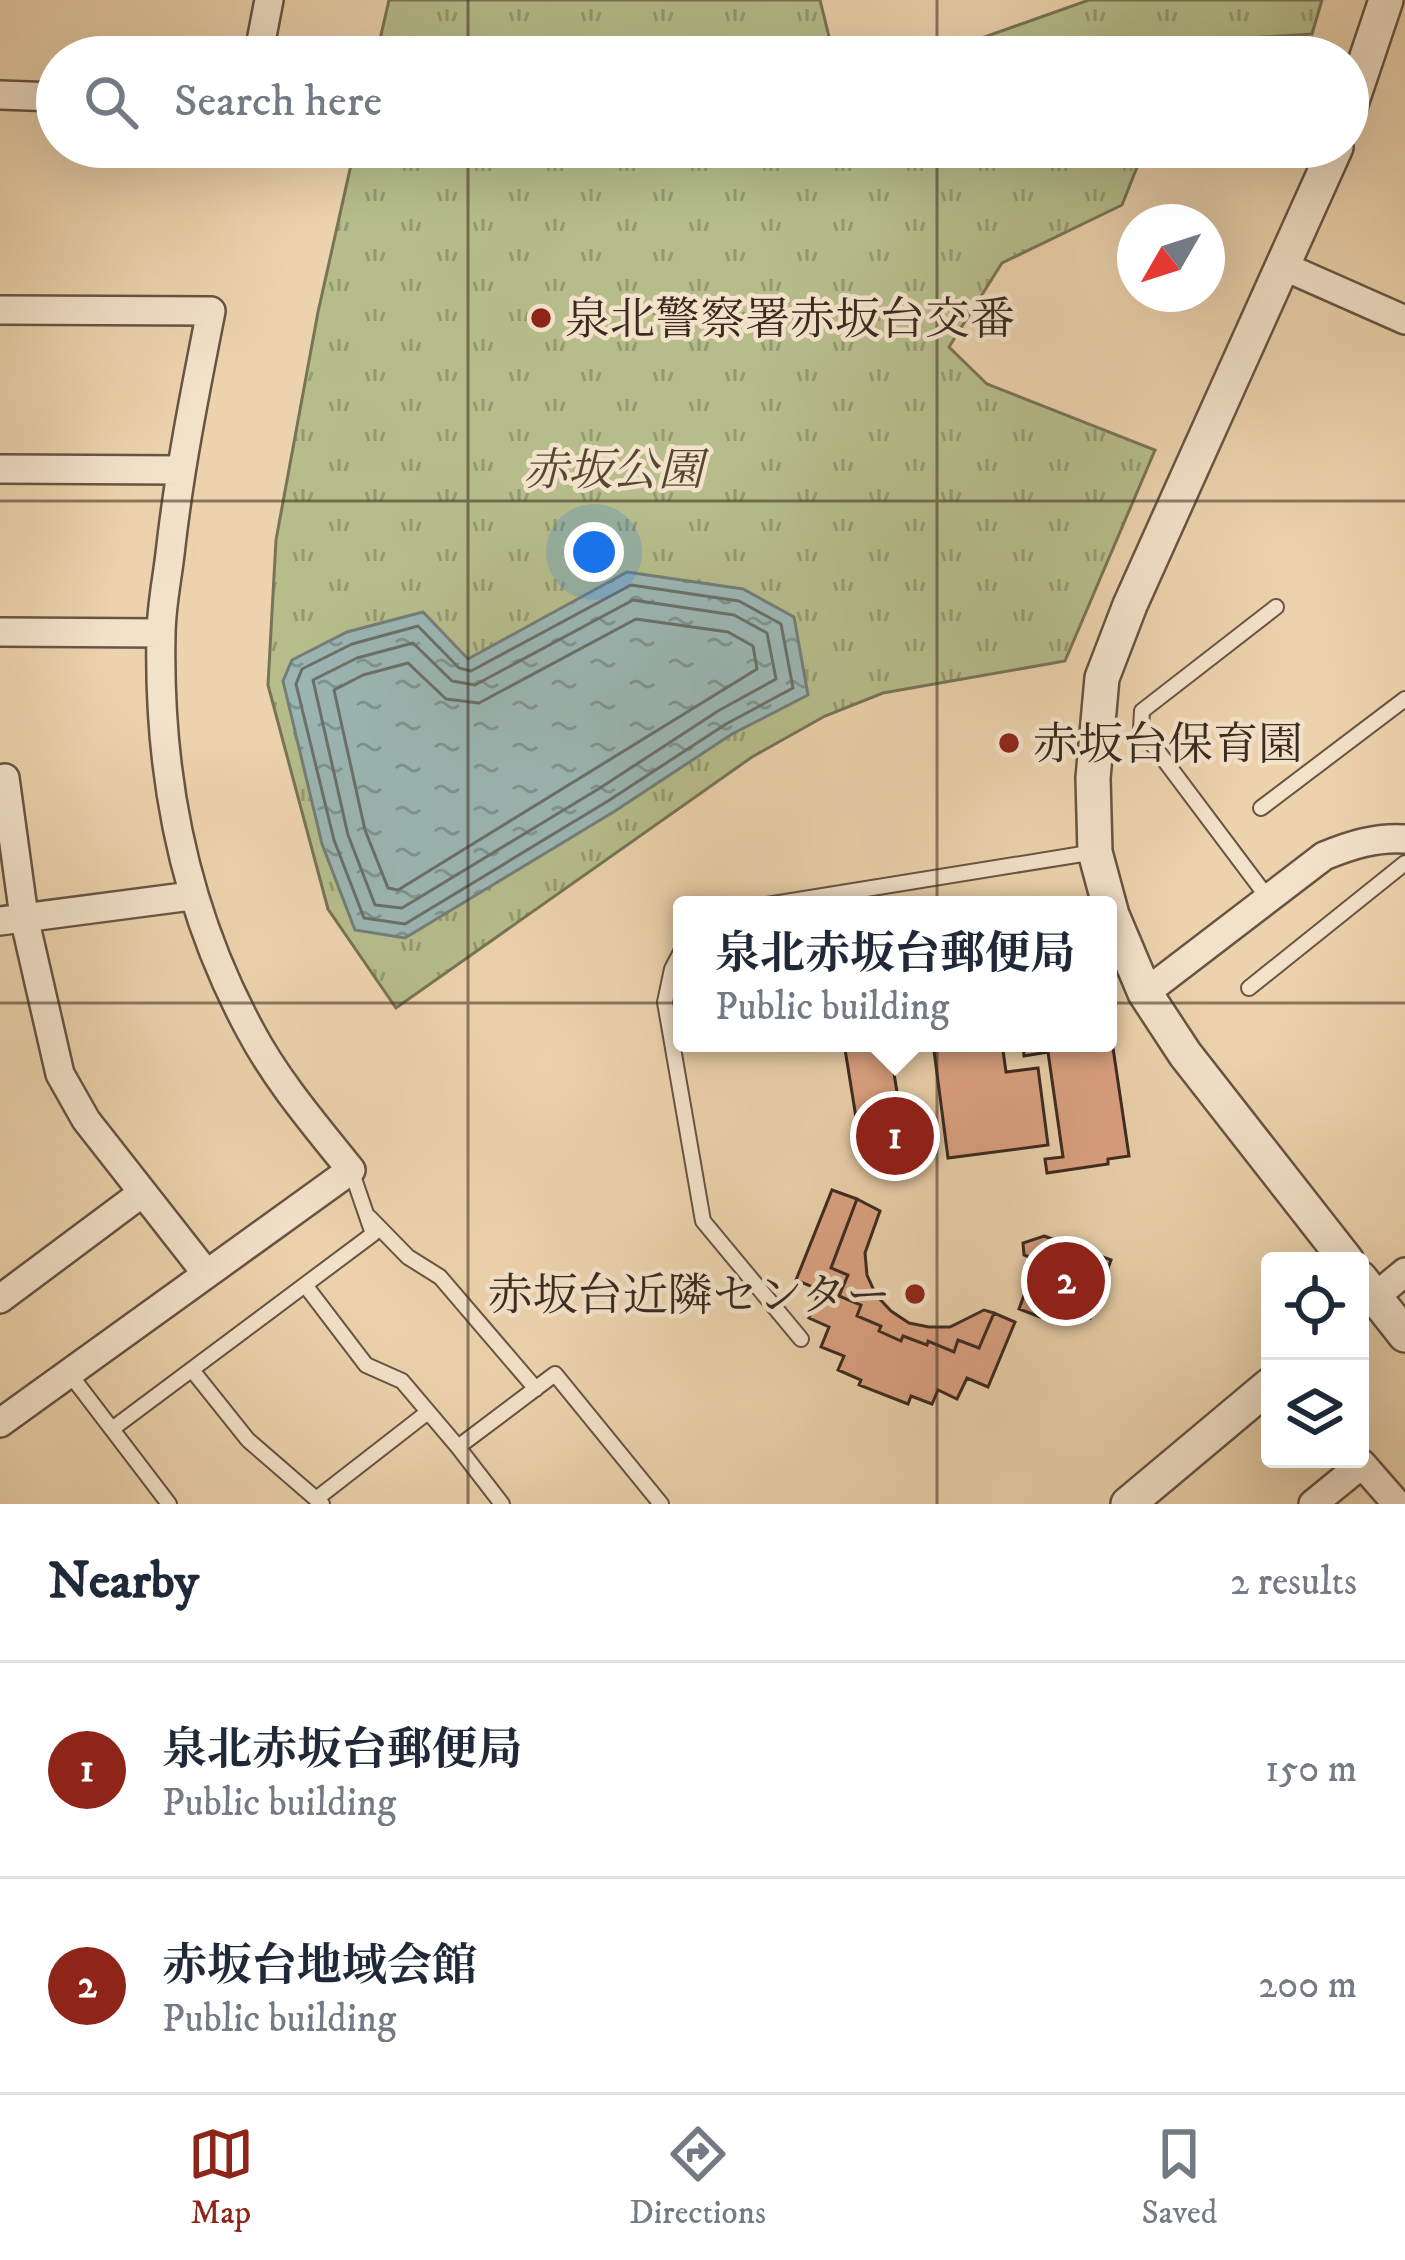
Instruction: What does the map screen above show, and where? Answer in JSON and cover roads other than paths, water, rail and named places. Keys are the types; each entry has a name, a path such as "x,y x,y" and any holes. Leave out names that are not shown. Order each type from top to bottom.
{"street":[{"path":"262,36 269,0"},
{"path":"1369,51 1386,0"},
{"path":"0,95 36,96"},
{"path":"1107,896 1095,852 1093,778 1102,678 1130,605 1327,168"},
{"path":"1283,266 1405,320"},
{"path":"0,310 211,311 180,470 161,633 166,772 191,896 250,1032 290,1094 351,1169 0,1423"},
{"path":"0,469 180,470"},
{"path":"0,632 161,633"},
{"path":"0,779 5,778 12,919 60,1074 86,1120 206,1273"},
{"path":"1144,993 1324,856 1351,845 1405,839"},
{"path":"12,919 191,896"},
{"path":"1117,927 1144,993 1185,1054 1340,1252"},
{"path":"0,1299 142,1193"},
{"path":"1369,1293 1405,1273"},
{"path":"1369,1299 1405,1335"},
{"path":"1128,1504 1261,1393"},
{"path":"1313,1504 1362,1464 1396,1504"}],"lane":[{"path":"1268,898 1141,729 1142,711 1276,607"},
{"path":"1261,808 1405,699"},
{"path":"823,896 1095,852"},
{"path":"1249,988 1405,862"},
{"path":"673,967 665,1002 673,1048"},
{"path":"674,1052 703,1221 801,1339"},
{"path":"112,1430 373,1234 351,1169"},
{"path":"366,1213 408,1257 440,1277 536,1389"},
{"path":"304,1286 366,1365 402,1381 502,1504"},
{"path":"192,1370 248,1440 319,1502 428,1412"},
{"path":"69,1373 169,1504"},
{"path":"458,1447 556,1374 661,1504"}],"water":[{"path":"627,572 743,589 794,617 808,695 732,734 405,938 355,930 322,844 283,681 292,660 347,632 423,612 468,659"}],"place":[{"name":"泉北警察署赤坂台交番","path":"541,318"},
{"name":"赤坂台保育園","path":"1009,743"},
{"name":"泉北赤坂台郵便局","path":"895,1136"},
{"name":"赤坂台地域会館","path":"1066,1281"},
{"name":"赤坂台近隣センター","path":"915,1294"}],"park label":[{"name":"赤坂公園","path":"613,469"}]}
